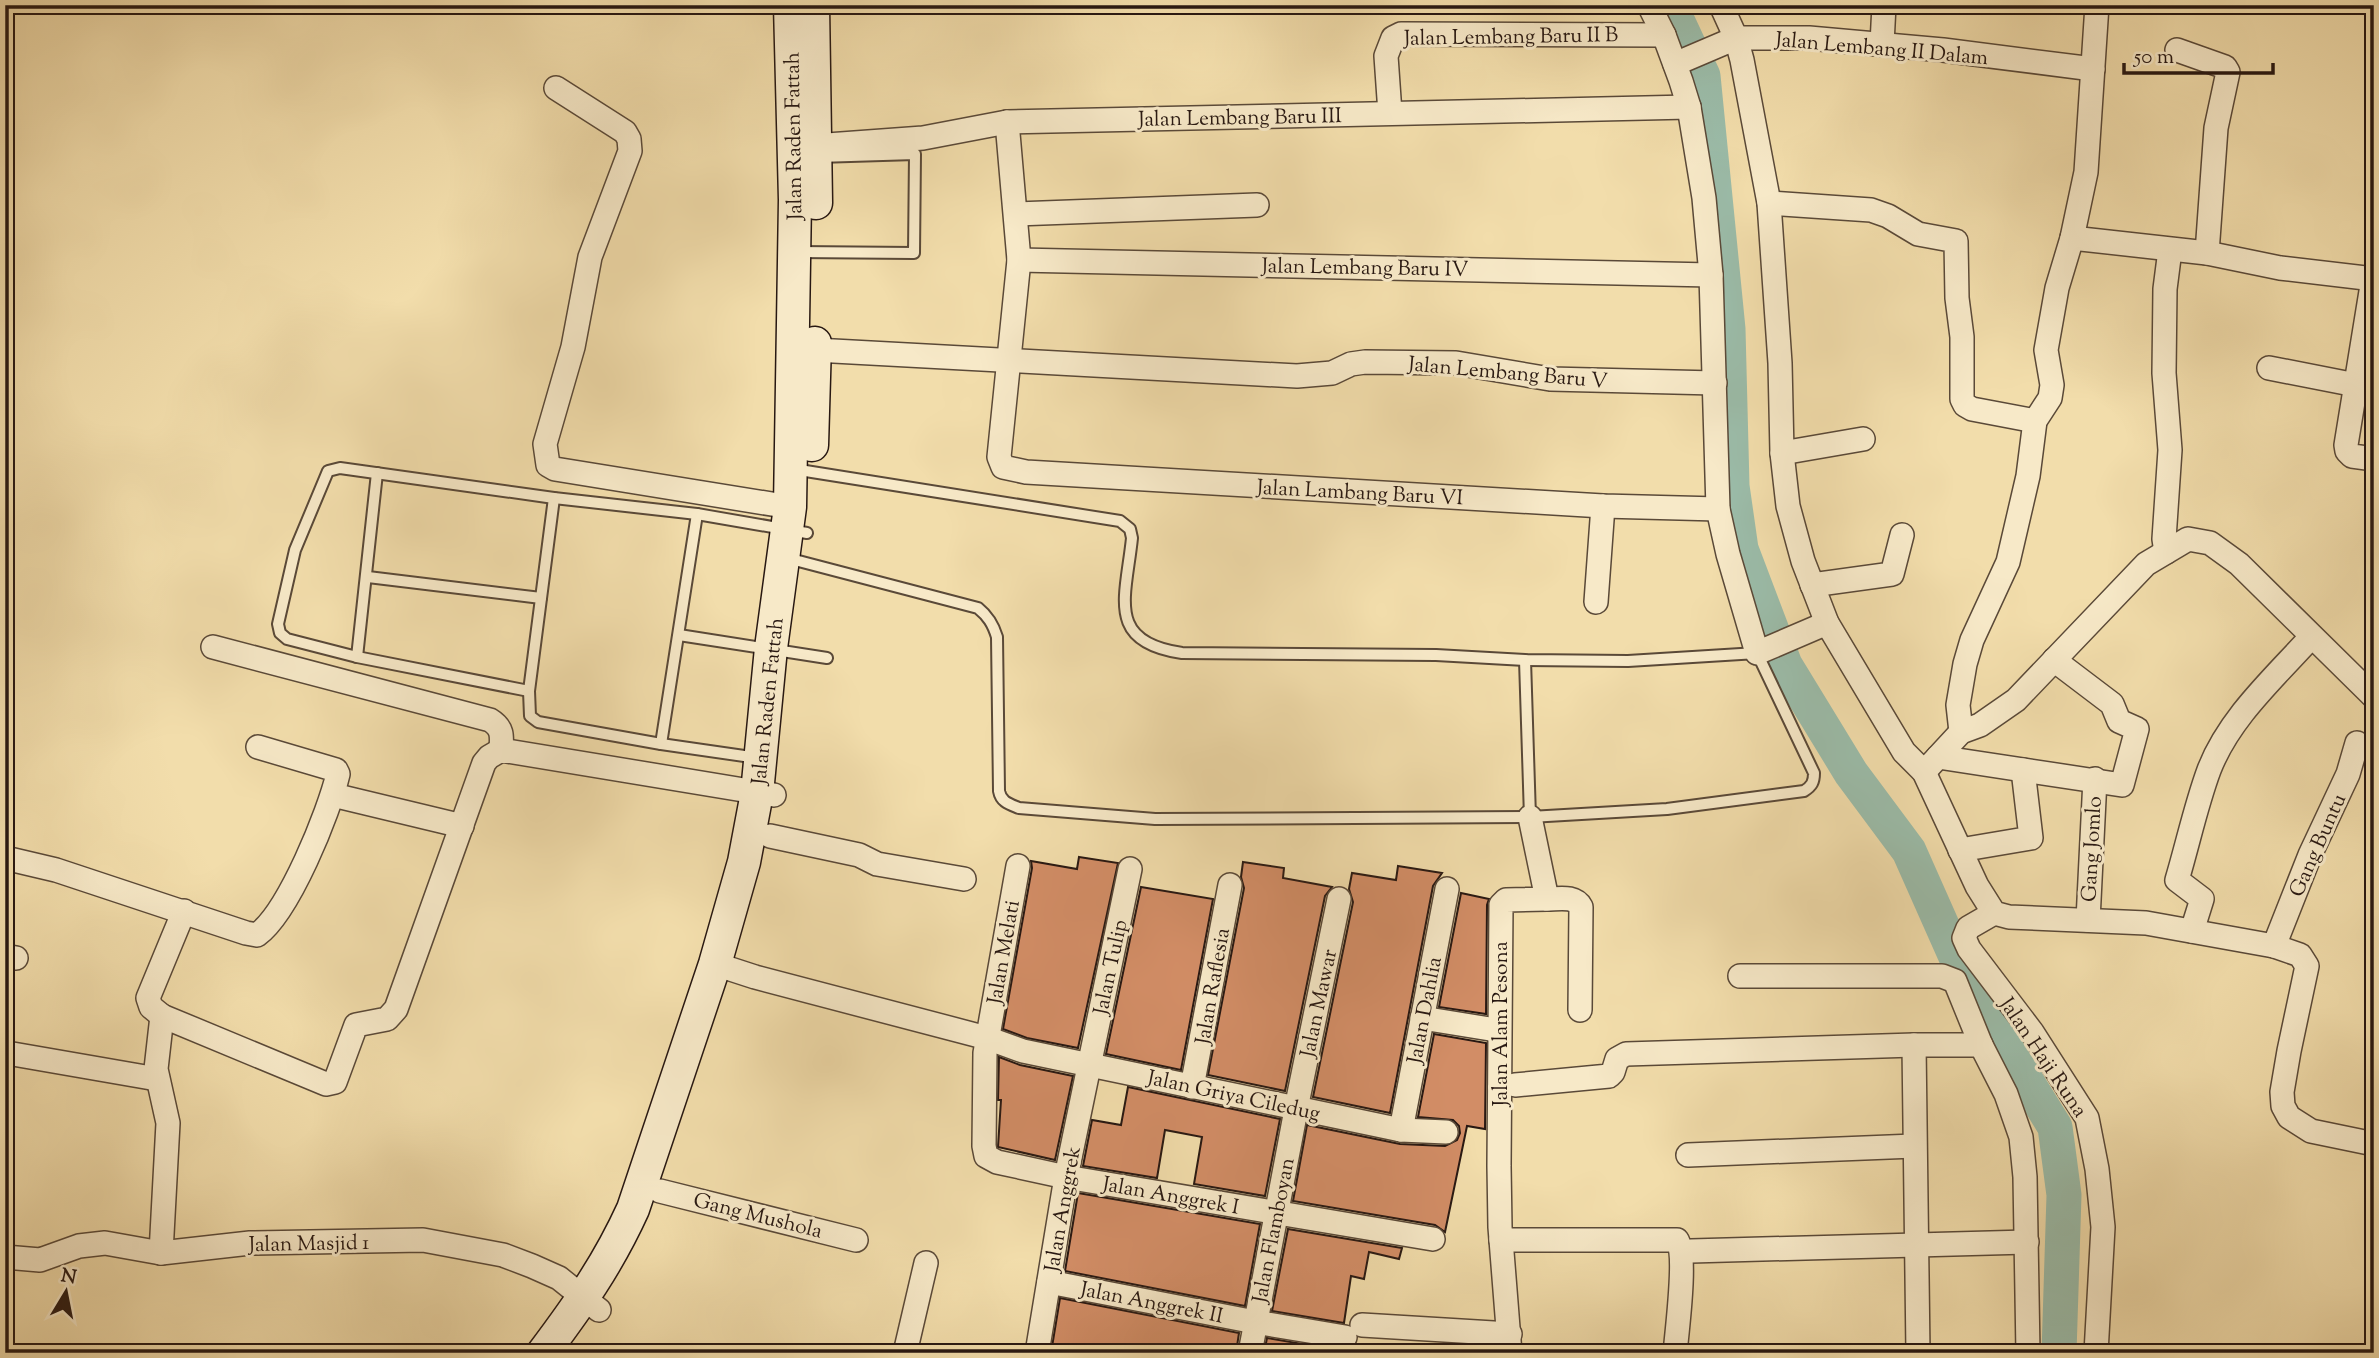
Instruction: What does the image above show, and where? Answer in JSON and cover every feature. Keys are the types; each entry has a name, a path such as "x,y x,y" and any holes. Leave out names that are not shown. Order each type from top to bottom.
{"main road":[{"name":"Jalan Raden Fattah","path":"790,5 805,152"},
{"name":"Jalan Raden Fattah","path":"801,470 805,152 813,5"},
{"name":"Jalan Raden Fattah","path":"542,1353 624,1272 642,1236 660,1191 722,971 744,862 766,794 815,349 805,253"},
{"name":"Jalan Raden Fattah","path":"567,1353 634,1209 770,836 761,758 781,649"}],"street":[{"path":"1649,5 1681,61 1704,198 1711,275 1718,509 1728,554 1769,649 1827,624"},
{"path":"1721,5 1729,41 1742,60 1769,203 1780,363 1782,453 1788,506 1827,624 1904,752 1931,764 2023,770 2122,785 2137,729 2119,721 2112,704 2054,660"},
{"path":"1882,44 1884,5"},
{"path":"1961,732 1958,705 1965,664 1972,640 2008,562 2028,476 2035,421 2050,398 2052,385 2046,350 2057,288 2072,238 2086,172 2097,5"},
{"name":"Jalan Lembang Baru II B","path":"1390,113 1386,56 1393,38 1401,34 1664,35"},
{"name":"Jalan Lembang II Dalam","path":"1681,61 1729,41 1809,38 2094,69"},
{"path":"2177,50 2225,67 2228,72 2216,128 2207,253"},
{"path":"556,88 625,132 629,139 629,151 590,257 573,347 545,444 548,465 794,537"},
{"name":"Jalan Lembang Baru III","path":"805,152 923,138 1007,122 1689,107"},
{"path":"1007,122 1019,260 1010,359"},
{"path":"1769,203 1871,210 1888,216 1917,234 1955,241 1957,298 1962,337 1962,399 1965,405 1972,409 2035,421"},
{"path":"1016,214 1257,205"},
{"path":"2072,238 2207,253 2280,268 2373,279 2347,451 2352,456 2374,459"},
{"path":"2166,552 2164,538 2170,450 2164,336 2165,289 2170,250"},
{"name":"Jalan Lembang Baru IV","path":"1019,260 1711,275"},
{"name":"Jalan Lembang Baru V","path":"815,349 1297,376 1332,373 1351,364 1365,362 1456,363 1550,379 1715,383"},
{"name":"Jalan Lambang Baru VI","path":"1010,359 999,457 1003,467 1026,472 1604,506 1718,509"},
{"path":"2269,368 2356,385"},
{"path":"1782,453 1863,439"},
{"path":"1595,602 1604,506"},
{"path":"1812,585 1892,574 1902,535"},
{"path":"1931,764 1961,732 1980,725 2016,700 2146,564 2188,540 2210,543 2239,564 2374,697"},
{"path":"2192,931 2202,899 2177,880 2209,769 2226,737 2248,706 2311,637"},
{"path":"212,647 490,720 498,725 502,732 501,750"},
{"name":"Gang Buntu","path":"2274,946 2310,855 2348,774 2357,743"},
{"path":"5,858 56,870 257,935 276,915 303,865 333,795 338,774 336,770 258,747"},
{"path":"184,911 148,998 151,1006 162,1016 326,1084 335,1082 356,1025 387,1019 396,1009 484,763 489,757 501,750 766,794"},
{"path":"1931,764 1960,850 1977,886 1994,913 2020,918 2146,923 2274,946 2300,956 2307,966 2282,1092 2283,1106 2289,1117 2311,1131 2374,1144"},
{"path":"1960,850 2031,838 2023,770"},
{"name":"Gang Jomlo","path":"2088,920 2095,780"},
{"path":"333,795 462,826"},
{"path":"1530,817 1547,899 1573,899 1581,907 1580,1010"},
{"path":"770,836 859,855 877,864 964,879"},
{"name":"Jalan Melati","path":"986,1045 1018,866"},
{"name":"Jalan Tulip","path":"1091,1065 1130,869"},
{"name":"Jalan Raflesia","path":"1192,1087 1230,885"},
{"name":"Jalan Dahlia","path":"1401,1130 1447,889"},
{"name":"Jalan Mawar","path":"1296,1108 1339,899"},
{"name":"Jalan Alam Pesona","path":"1510,1343 1501,1240 1502,905 1506,900 1547,899"},
{"name":"Jalan Haji Runa","path":"1994,913 1968,928 1964,938 1969,949 2032,1032 2087,1118 2097,1169 2103,1227 2096,1353"},
{"name":"Jalan Griya Ciledug","path":"722,971 986,1045 1401,1130 1446,1132"},
{"path":"1740,976 1949,977 1957,985 1981,1045 2006,1094 2021,1137 2025,1177 2028,1353"},
{"path":"161,1253 168,1123 156,1069 162,1016"},
{"path":"1422,1018 1490,1029"},
{"path":"986,1045 986,1156 997,1162 1066,1177"},
{"path":"1914,1045 1918,1353"},
{"path":"1515,1086 1609,1076 1620,1055 1626,1054 1981,1045"},
{"path":"7,1053 157,1079"},
{"name":"Jalan Anggrek","path":"1037,1353 1066,1177 1091,1065"},
{"name":"Jalan Flamboyan","path":"1250,1353 1296,1108"},
{"path":"1688,1155 1914,1146"},
{"name":"Jalan Anggrek I","path":"1066,1177 1433,1239"},
{"name":"Gang Mushola","path":"660,1191 856,1240"},
{"name":"Jalan Masjid 1","path":"5,1257 40,1260 79,1246 106,1243 161,1253 250,1243 423,1240 503,1255 559,1278 592,1304"},
{"path":"1501,1240 1677,1240 1681,1249 1681,1270 1675,1353"},
{"path":"1691,1251 2027,1242"},
{"path":"905,1353 926,1262"},
{"name":"Jalan Anggrek II","path":"1049,1282 1255,1322 1510,1343"}],"lane":[{"path":"805,152 915,154 914,253 805,253"},
{"path":"529,691 357,657 287,639 280,633 278,624 295,550 328,471 340,468 554,498 697,514 794,537 978,608 991,620 997,636 1000,798 1019,808 1155,819 1530,817 1667,809 1804,791 1811,787 1814,773 1769,649 1628,661 1525,660 1436,655 1182,653 1162,650 1144,642 1129,628 1125,614 1132,538 1130,529 1120,521 801,470"},
{"path":"357,657 368,577 377,473"},
{"path":"554,498 529,691 530,716 538,722 661,744 761,758"},
{"path":"661,744 697,514"},
{"path":"368,577 541,598"},
{"path":"679,635 827,657"},
{"path":"1525,660 1530,817"}],"building":[{"path":"1079,857 1118,863 1078,1048 1027,1038 1003,1029 1032,868 1031,861 1077,869"},
{"path":"1243,862 1284,868 1283,878 1332,887 1325,896 1285,1091 1208,1075 1244,888 1241,877"},
{"path":"1398,866 1442,873 1433,886 1390,1113 1313,1097 1353,902 1349,889 1352,873 1396,880"},
{"path":"1141,887 1213,899 1181,1070 1106,1054"},
{"path":"1461,893 1489,899 1486,1014 1439,1007"},
{"path":"1434,1034 1486,1043 1485,1129 1467,1126 1445,1232 1435,1225 1293,1201 1307,1125 1400,1144 1445,1146 1457,1140 1459,1126 1453,1120 1418,1117"},
{"path":"999,1057 1020,1065 1073,1076 1055,1160 998,1147 1001,1100 998,1100"},
{"path":"1128,1087 1280,1119 1265,1196 1194,1184 1202,1137 1165,1130 1157,1178 1083,1166 1092,1120 1121,1125"},
{"path":"1078,1193 1260,1224 1245,1306 1065,1271"},
{"path":"1288,1229 1402,1248 1399,1259 1369,1252 1364,1279 1351,1276 1344,1323 1272,1311"},
{"path":"1060,1298 1239,1333 1236,1353 1051,1353"},
{"path":"1267,1338 1338,1350 1338,1353 1264,1353"}],"waterway":[{"path":"1670,5 1703,76 1728,329 1732,486 1741,549 1785,665 1851,773 1909,851 1972,993 2055,1127 2064,1195 2059,1353"}]}
